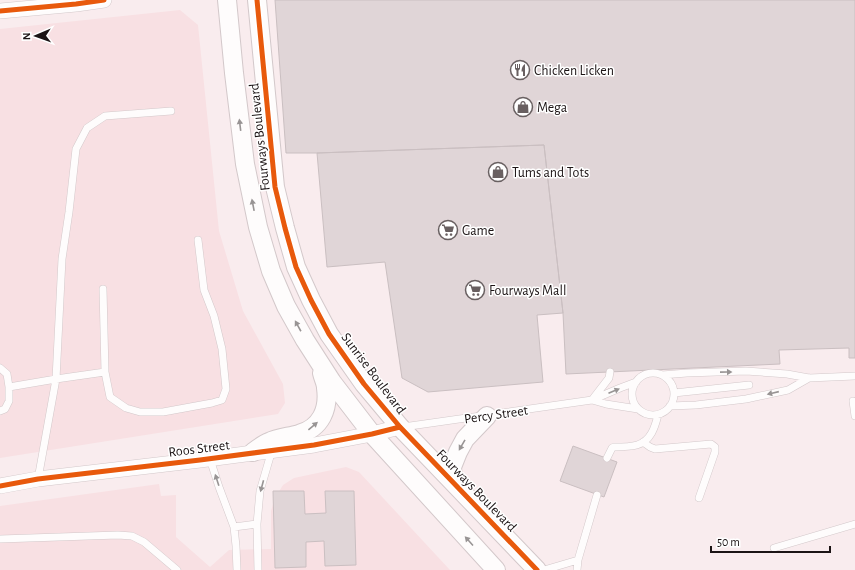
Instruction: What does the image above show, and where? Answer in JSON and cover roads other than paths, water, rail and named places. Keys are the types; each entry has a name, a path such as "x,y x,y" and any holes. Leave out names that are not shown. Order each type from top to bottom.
{"street":[{"path":"0,11 104,0"},
{"name":"Fourways Boulevard","path":"227,0 245,164 258,227 271,271 286,306 317,360 372,434 496,570"},
{"name":"Fourways Boulevard","path":"257,0 275,187 284,228 296,266 310,300 329,334"},
{"name":"Sunrise Boulevard","path":"329,334 364,384 400,427"},
{"path":"253,452 268,442 301,434 309,430 322,417 326,408 326,387 317,360"},
{"path":"453,482 452,467 458,452 465,439 487,416"},
{"name":"Fourways Boulevard","path":"400,427 537,570"},
{"name":"Roos Street","path":"0,486 38,479 210,459 314,444 372,434 400,427"}],"lane":[{"path":"38,479 56,379 62,259 76,148 87,128 105,116 170,111"},
{"path":"104,289 105,372 110,397 126,408 140,412 163,412 222,400 226,390 222,349 214,316 204,290 198,240"},
{"path":"0,368 7,374 9,387 9,401 5,409 0,411"},
{"name":"Percy Street","path":"400,427 487,416 592,400 636,382 641,377 648,374 662,375 746,371 787,374 809,378 855,376"},
{"path":"9,387 105,372"},
{"path":"592,400 609,378 610,372"},
{"path":"607,458 612,448 636,446 651,435 655,428 658,415 665,412 673,400 674,393 672,386 662,375"},
{"name":"Percy Street","path":"670,406 696,405 746,399 788,390 809,378"},
{"path":"636,382 632,396 638,409"},
{"path":"674,393 749,386"},
{"name":"Percy Street","path":"592,400 606,404 638,409 651,415 658,415"},
{"path":"853,401 855,416"},
{"path":"643,442 650,447 655,448 711,444 715,447 715,452 699,498"},
{"path":"258,570 257,524 260,491 272,450"},
{"path":"210,459 234,527 237,570"},
{"path":"577,570 578,560 597,495"},
{"path":"234,527 257,524"},
{"path":"774,548 855,524"},
{"path":"0,539 118,535 132,536 144,542 177,570"},
{"path":"544,570 578,560"}],"place":[{"name":"Chicken Licken","path":"520,70"},
{"name":"Mega","path":"523,107"},
{"name":"Tums and Tots","path":"498,172"},
{"name":"Game","path":"448,230"},
{"name":"Fourways Mall","path":"475,290"}]}
